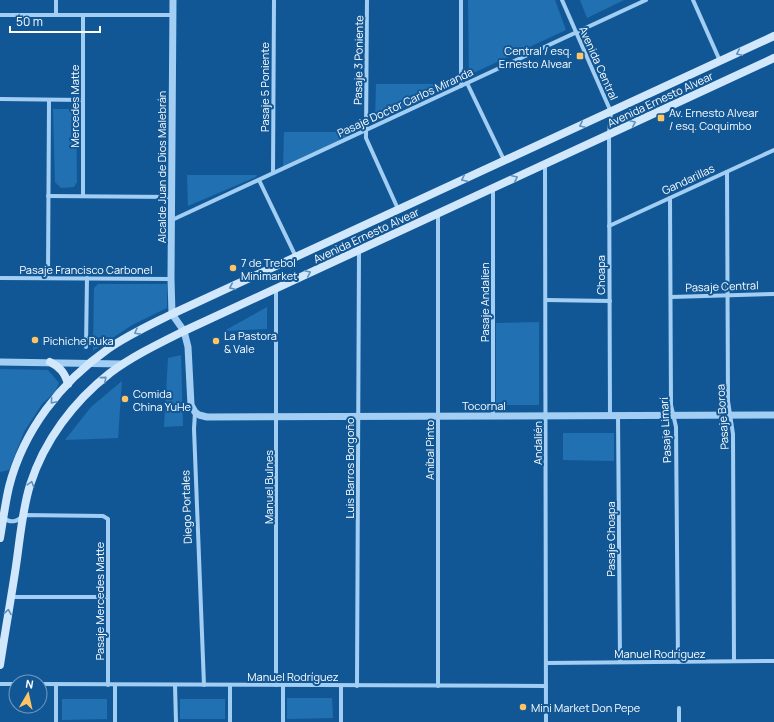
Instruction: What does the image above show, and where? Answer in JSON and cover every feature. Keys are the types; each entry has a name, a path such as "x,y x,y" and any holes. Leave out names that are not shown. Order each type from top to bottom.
{"main road":[{"name":"Avenida Ernesto Alvear","path":"0,538 2,517 9,487 20,454 39,419 68,384 90,363 125,338 172,314 774,36"},
{"name":"Avenida Ernesto Alvear","path":"0,664 23,515 35,471 49,441 59,426 82,399 109,374 139,354 184,331 774,58"},
{"path":"50,362 60,368 68,384"}],"street":[{"path":"56,0 56,15"},
{"name":"Alcalde Juan de Dios Malebrán","path":"172,314 173,0"},
{"name":"Pasaje 5 Poniente","path":"273,173 274,0"},
{"name":"Pasaje 3 Poniente","path":"367,0 366,138 398,210"},
{"path":"461,0 461,86"},
{"name":"Avenida Central","path":"562,0 611,112 609,134"},
{"name":"Pasaje Doctor Carlos Miranda","path":"172,220 646,0"},
{"path":"693,0 721,61"},
{"path":"0,15 173,15"},
{"name":"Mercedes Matte","path":"83,15 83,196"},
{"path":"467,83 505,161"},
{"path":"0,100 83,100"},
{"path":"48,278 49,100"},
{"name":"Choapa","path":"609,134 610,415"},
{"name":"Gandarillas","path":"609,226 774,150"},
{"name":"Andalién","path":"545,164 546,722"},
{"name":"Pasaje Boroa","path":"726,172 728,401 733,434 734,661"},
{"path":"259,180 296,257"},
{"name":"Pasaje Andalien","path":"493,188 493,416"},
{"path":"48,196 172,197"},
{"name":"Pasaje Limarí","path":"670,198 671,406 676,427 678,662"},
{"name":"Aníbal Pinto","path":"438,213 438,686"},
{"name":"Luis Barros Borgoño","path":"357,686 359,250"},
{"name":"Pasaje Francisco Carbonel","path":"0,278 171,278"},
{"path":"86,347 87,278"},
{"name":"Manuel Bulnes","path":"276,288 276,685"},
{"name":"Pasaje Central","path":"671,296 774,294"},
{"path":"546,300 610,301"},
{"path":"172,314 184,331"},
{"name":"Diego Portales","path":"184,331 188,347 190,401 196,412 194,429 204,685"},
{"path":"0,362 124,364"},
{"name":"Tocornal","path":"196,412 207,417 774,415"},
{"name":"Pasaje Choapa","path":"618,415 620,662"},
{"path":"2,517 12,522 20,519 23,515"},
{"name":"Pasaje Mercedes Matte","path":"23,515 107,517 108,685"},
{"path":"11,597 108,597"},
{"name":"Manuel Rodríguez","path":"546,663 774,661"},
{"name":"Manuel Rodríguez","path":"48,684 546,686"},
{"path":"56,684 56,722"},
{"path":"115,685 115,722"},
{"path":"175,685 176,722"},
{"path":"230,685 230,722"},
{"path":"283,685 283,722"},
{"path":"341,686 341,722"},
{"path":"679,708 679,722"}],"shaded area":[{"path":"468,0 555,0 566,30 469,75"},
{"path":"580,0 624,0 587,18"},
{"path":"376,84 446,84 447,87 375,121"},
{"path":"53,109 76,109 77,182 74,187 61,188 55,182"},
{"path":"284,132 354,132 355,135 283,169"},
{"path":"187,175 257,175 256,177 188,206"},
{"path":"98,284 167,284 167,308 132,325 93,351 94,288"},
{"path":"267,307 267,329 224,331"},
{"path":"539,322 539,405 496,405 496,323"},
{"path":"181,355 183,426 164,427 168,358"},
{"path":"0,369 48,370 59,383 55,392 42,404 24,432 9,470 0,472"},
{"path":"122,381 118,438 65,440 91,407"},
{"path":"563,433 614,433 614,461 563,460"},
{"path":"287,698 332,698 333,718 287,719"},
{"path":"62,699 107,699 107,719 62,720"},
{"path":"180,699 225,699 225,719 180,719"}],"place":[{"name":"Central / esq. Ernesto Alvear","path":"580,56"},
{"name":"Av. Ernesto Alvear / esq. Coquimbo","path":"661,118"},
{"name":"7 de Trebol Minimarket","path":"233,268"},
{"name":"Pichiche Ruka","path":"35,340"},
{"name":"La Pastora & Vale","path":"216,341"},
{"name":"Comida China YuHe","path":"125,399"},
{"name":"Mini Market Don Pepe","path":"523,707"}]}
